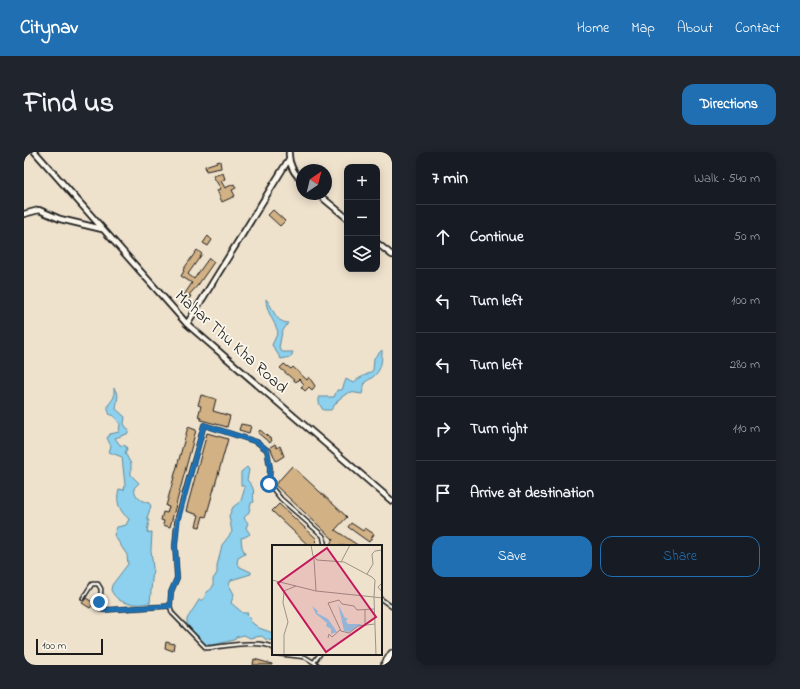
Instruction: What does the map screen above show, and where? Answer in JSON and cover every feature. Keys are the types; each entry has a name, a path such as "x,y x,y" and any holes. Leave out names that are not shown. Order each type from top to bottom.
{"main road":[{"path":"385,665 392,654"}],"street":[{"name":"Mahar Thu Kha Road","path":"35,152 187,324 392,501"},
{"path":"289,152 289,160 296,174"},
{"path":"187,324 289,160"},
{"path":"325,200 344,216"},
{"path":"24,214 39,210 60,219 102,229"},
{"path":"380,245 392,255"}],"lane":[{"path":"272,647 256,644 206,648 172,613 170,606 171,592 177,578 175,546 178,520 204,425 257,442 267,450 270,468 269,484 281,499 323,536 324,545"},
{"path":"82,598 92,584 98,584 101,588 100,609 170,606"},
{"path":"382,600 392,607"},
{"path":"288,655 305,657 318,665"},
{"path":"314,662 319,655"}],"water":[{"path":"266,299 277,317 283,322 288,323 282,332 279,348 282,352 293,352 291,357 281,359 272,345 278,332 266,304"},
{"path":"382,350 381,365 377,373 365,382 362,394 349,392 339,399 331,410 323,410 319,403 319,397 334,397 337,390 342,390 346,379 353,383 357,379 371,372 373,370 374,358"},
{"path":"114,388 118,395 116,409 125,417 124,424 129,431 127,434 115,438 120,445 126,446 127,449 125,453 131,464 131,475 139,483 134,488 137,496 141,500 149,503 151,506 147,518 149,521 147,532 152,533 151,550 153,568 150,603 133,604 122,602 111,590 112,585 128,564 127,555 114,535 117,527 126,525 129,519 121,510 118,502 119,489 124,490 125,485 122,457 109,452 111,446 107,438 110,434 119,432 120,424 113,415 110,415 108,409 114,397"},
{"path":"247,467 249,470 247,480 253,489 254,502 251,503 249,512 244,518 248,523 246,528 250,534 241,538 242,547 245,554 238,558 237,563 240,567 251,572 251,574 231,580 229,585 234,594 231,603 243,613 248,613 247,615 251,619 250,621 259,628 272,633 272,641 265,639 262,636 250,638 244,635 236,637 234,640 213,645 204,644 187,624 187,619 199,600 203,600 207,592 213,587 213,579 217,573 217,566 222,545 232,532 229,516 233,507 241,501 245,487 241,485 241,472"}],"building":[{"path":"220,161 221,168 206,171 205,166"},
{"path":"223,173 225,179 221,181 225,188 234,184 236,188 232,190 235,196 222,202 217,190 221,189 213,176"},
{"path":"273,210 285,221 280,226 268,215"},
{"path":"208,236 212,240 208,246 203,243"},
{"path":"197,250 202,254 188,274 194,279 209,258 214,262 189,295 191,296 187,302 182,298 192,283 181,276 184,271 183,270"},
{"path":"284,364 291,369 293,367 307,380 309,377 315,386 312,390 309,387 305,391 301,387 304,384 299,379 296,382 280,368"},
{"path":"201,395 216,399 213,411 230,416 227,427 201,420 201,418 198,417 201,406 198,405"},
{"path":"241,424 251,426 249,433 239,430"},
{"path":"188,427 196,430 170,527 163,525 164,521 161,520 163,512 167,513 169,507 166,506"},
{"path":"260,430 272,440 270,443 258,433"},
{"path":"207,433 228,439 206,517 203,516 200,527 196,526 199,515 186,511"},
{"path":"275,444 277,448 280,446 284,456 276,461 270,447"},
{"path":"292,466 347,517 335,530 358,545 330,545 333,539 275,485"},
{"path":"279,504 317,539 315,541 317,543 316,545 308,545 272,511"},
{"path":"351,523 363,531 365,528 374,534 369,542 348,527"},
{"path":"86,598 94,603 90,608 82,603"},
{"path":"166,642 174,644 173,651 165,648"},
{"path":"254,659 272,664 272,665 253,665"}],"route":[{"path":"99,602 100,609 112,611 170,606 171,592 177,578 175,546 178,520 204,425 257,442 267,450 270,468 269,484"}]}
